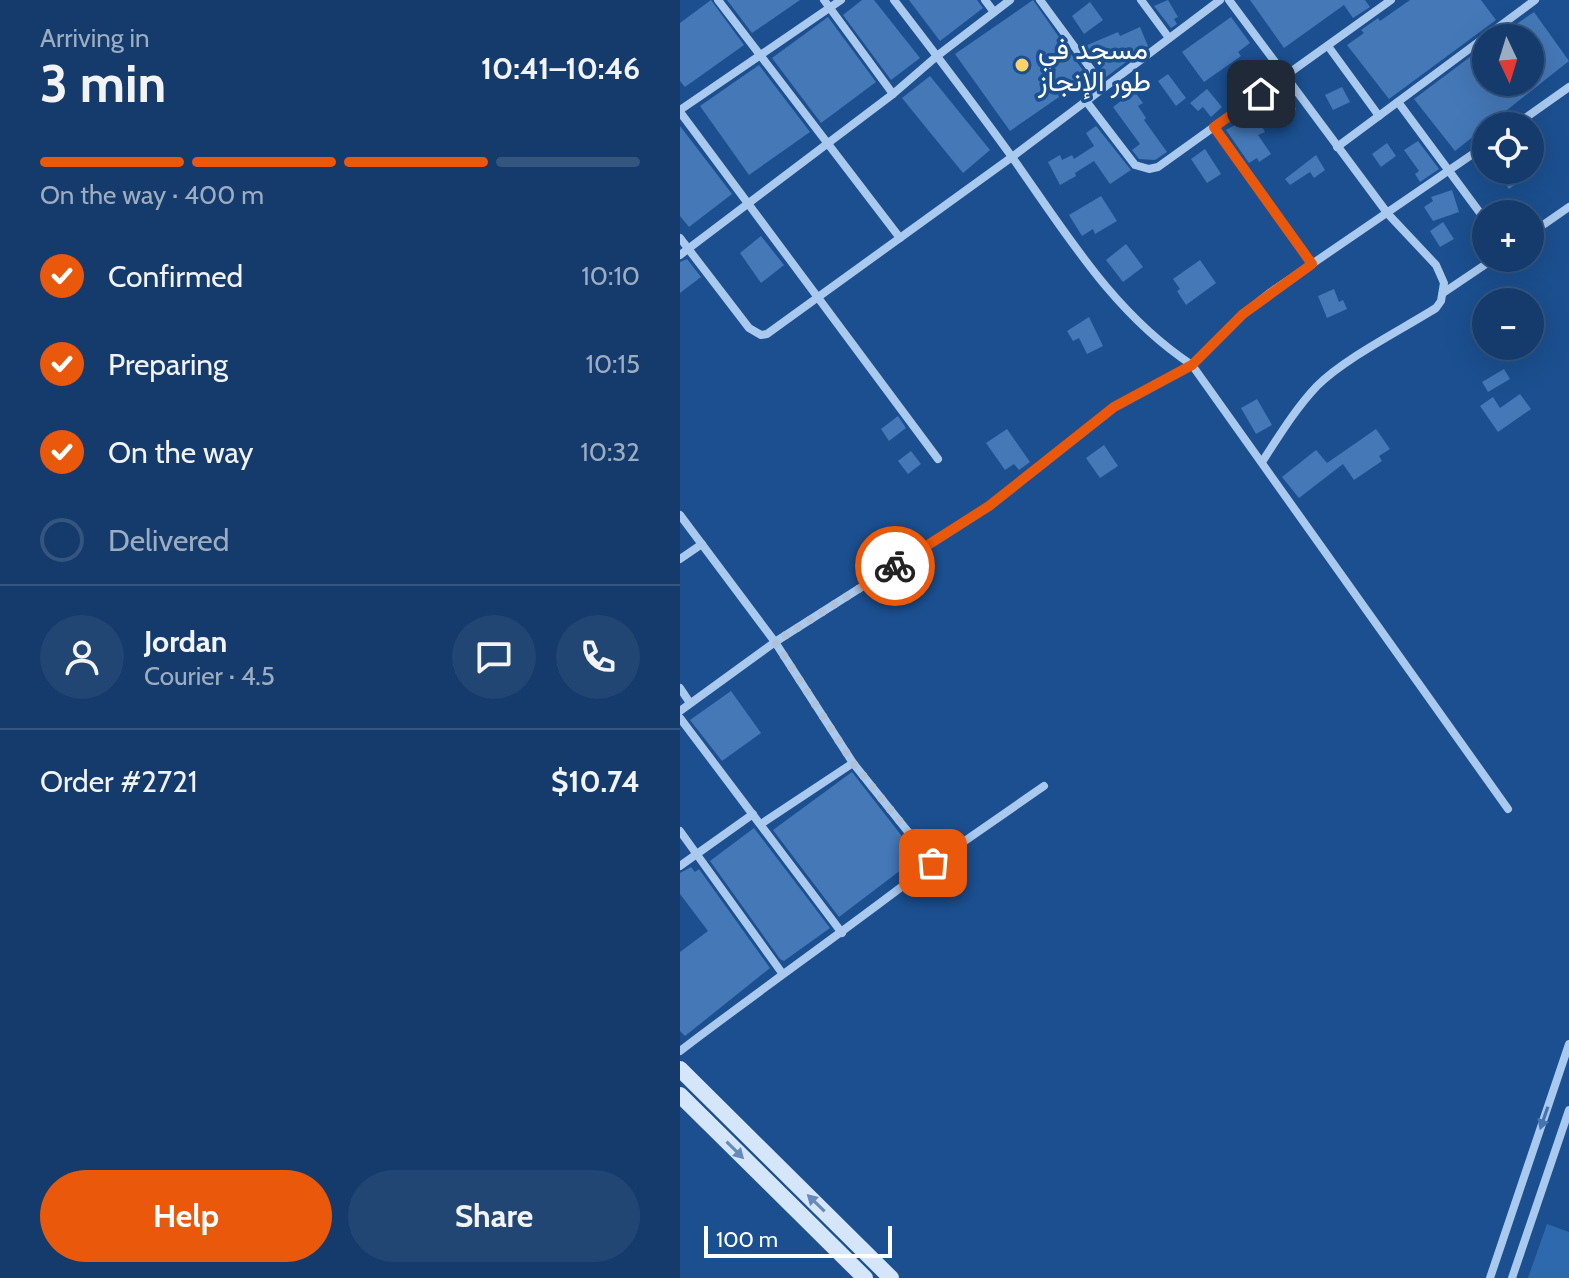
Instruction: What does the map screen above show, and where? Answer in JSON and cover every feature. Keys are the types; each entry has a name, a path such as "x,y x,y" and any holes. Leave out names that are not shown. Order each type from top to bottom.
{"street":[{"path":"718,0 900,238"},
{"path":"841,0 827,3 680,111 938,459"},
{"path":"894,0 1111,293 1159,341 1192,365 1508,809"},
{"path":"985,0 994,12"},
{"path":"684,252 893,94 1010,0"},
{"path":"1040,0 1104,87"},
{"path":"1141,0 1169,38"},
{"path":"680,238 684,252 749,328 761,335 767,334 1012,157 1220,0"},
{"path":"1229,0 1388,214 1436,265 1444,283 1436,308 1337,370 1319,385 1262,462"},
{"path":"1086,101 1135,165 1142,169 1158,167 1391,0"},
{"path":"1337,147 1535,0"},
{"path":"827,3 893,94"},
{"path":"1328,46 1379,116"},
{"path":"1534,112 1569,87"},
{"path":"1398,102 1472,203"},
{"path":"1214,127 1312,264"},
{"path":"680,711 775,642 989,506 1114,407 1192,365 1243,314 1472,155"},
{"path":"1544,224 1569,207"},
{"path":"1443,293 1474,272"},
{"path":"680,515 775,642 853,763 933,863"},
{"path":"680,559 702,544"},
{"path":"680,688 690,703"},
{"path":"680,718 842,933"},
{"path":"761,824 853,763"},
{"path":"680,1051 933,863 1044,786"},
{"path":"680,866 753,814"},
{"path":"680,831 782,973"},
{"path":"1490,1278 1569,1044"},
{"path":"680,1069 891,1278"},
{"path":"680,1095 865,1278"},
{"path":"1512,1278 1569,1110"}],"shaded area":[{"path":"1547,1224 1569,1232 1569,1278 1528,1278"}],"building":[{"path":"711,0 744,45 685,87 680,81 680,23"},
{"path":"727,0 800,0 752,33"},
{"path":"862,0 874,0 920,58 891,80 843,15"},
{"path":"909,0 977,0 983,8 940,41"},
{"name":"مسجد في طور الإنجاز","path":"1033,0 1066,47 1055,56 1057,59 1070,53 1088,77 1010,131 955,54"},
{"path":"1168,0 1178,17 1174,19 1177,24 1171,28 1154,6"},
{"path":"1250,0 1365,0 1370,7 1353,18 1344,5 1284,48"},
{"path":"1410,0 1481,0 1496,20 1491,24 1472,24 1472,38 1389,99 1347,45 1364,33 1361,30 1378,18 1380,21"},
{"path":"1090,2 1103,20 1084,34 1072,16"},
{"path":"1534,12 1543,24 1516,24"},
{"path":"828,17 876,82 821,123 772,58"},
{"path":"1231,17 1250,43 1238,52 1241,56 1204,82 1182,52"},
{"path":"1544,26 1569,61 1544,81"},
{"path":"1140,27 1148,46 1106,77 1085,46 1118,32 1120,36"},
{"path":"1472,56 1472,96 1525,96 1504,112 1472,112 1472,138 1455,151 1414,99"},
{"path":"759,65 810,132 749,175 700,106"},
{"path":"1168,74 1186,98 1176,106 1158,81"},
{"path":"930,76 990,150 963,173 902,98"},
{"path":"1342,87 1350,102 1333,110 1325,95"},
{"path":"1207,89 1222,107 1211,117 1203,107 1198,111 1190,103"},
{"path":"1134,91 1143,103 1138,106 1146,118 1144,120 1167,152 1155,160 1139,159 1132,150 1140,144 1113,107"},
{"path":"1285,93 1296,109 1281,120 1275,111 1280,108 1274,101"},
{"path":"1255,114 1265,132 1258,135 1271,154 1259,162 1257,158 1249,163 1226,130"},
{"path":"680,126 732,194 689,227 680,216"},
{"path":"1096,126 1131,170 1110,184 1094,161 1060,185 1048,162 1060,155 1062,160 1072,155 1074,159 1094,146 1086,133"},
{"path":"1418,141 1439,169 1420,182 1415,174 1419,171 1404,150"},
{"path":"1387,143 1396,156 1381,167 1372,154"},
{"path":"1205,149 1221,174 1207,183 1191,159"},
{"path":"1316,155 1325,170 1314,178 1310,172 1290,185 1285,179"},
{"path":"1452,190 1459,212 1433,221 1424,207 1433,201 1431,197"},
{"path":"1101,196 1117,221 1095,234 1093,229 1082,236 1069,215"},
{"path":"1443,222 1454,239 1440,247 1430,231"},
{"path":"761,236 784,265 761,283 740,253"},
{"path":"1126,244 1143,267 1123,282 1106,260"},
{"path":"687,259 701,277 680,293 680,262"},
{"path":"1200,260 1216,283 1186,305 1173,279"},
{"path":"1334,289 1339,302 1343,300 1347,309 1327,318 1318,296"},
{"path":"1089,317 1103,346 1087,354 1079,338 1073,341 1067,331"},
{"path":"1504,369 1510,379 1488,392 1482,382"},
{"path":"1520,394 1531,409 1498,432 1480,406 1493,397 1500,408"},
{"path":"1257,399 1272,425 1256,434 1241,408"},
{"path":"898,416 906,428 889,441 881,429"},
{"path":"1007,429 1030,462 1019,470 1014,464 1005,470 986,443"},
{"path":"1376,429 1390,449 1379,456 1382,461 1354,480 1343,464 1299,498 1282,477 1316,450 1327,463"},
{"path":"1104,445 1118,466 1100,478 1086,458"},
{"path":"911,451 921,464 908,474 898,461"},
{"path":"731,691 761,733 722,761 690,720"},
{"path":"852,772 918,857 839,917 773,830"},
{"path":"754,828 830,928 784,961 710,861"},
{"path":"691,867 695,872 699,869 770,968 685,1036 680,1031 680,952 708,931 680,894 680,873"}],"way so far":[{"path":"895,566 775,642 853,763 933,863"}],"place":[{"name":"مسجد في طور الإنجاز","path":"1022,65"}],"route":[{"path":"895,566 989,506 1114,407 1192,365 1243,314 1312,264 1214,127 1261,94"}]}
